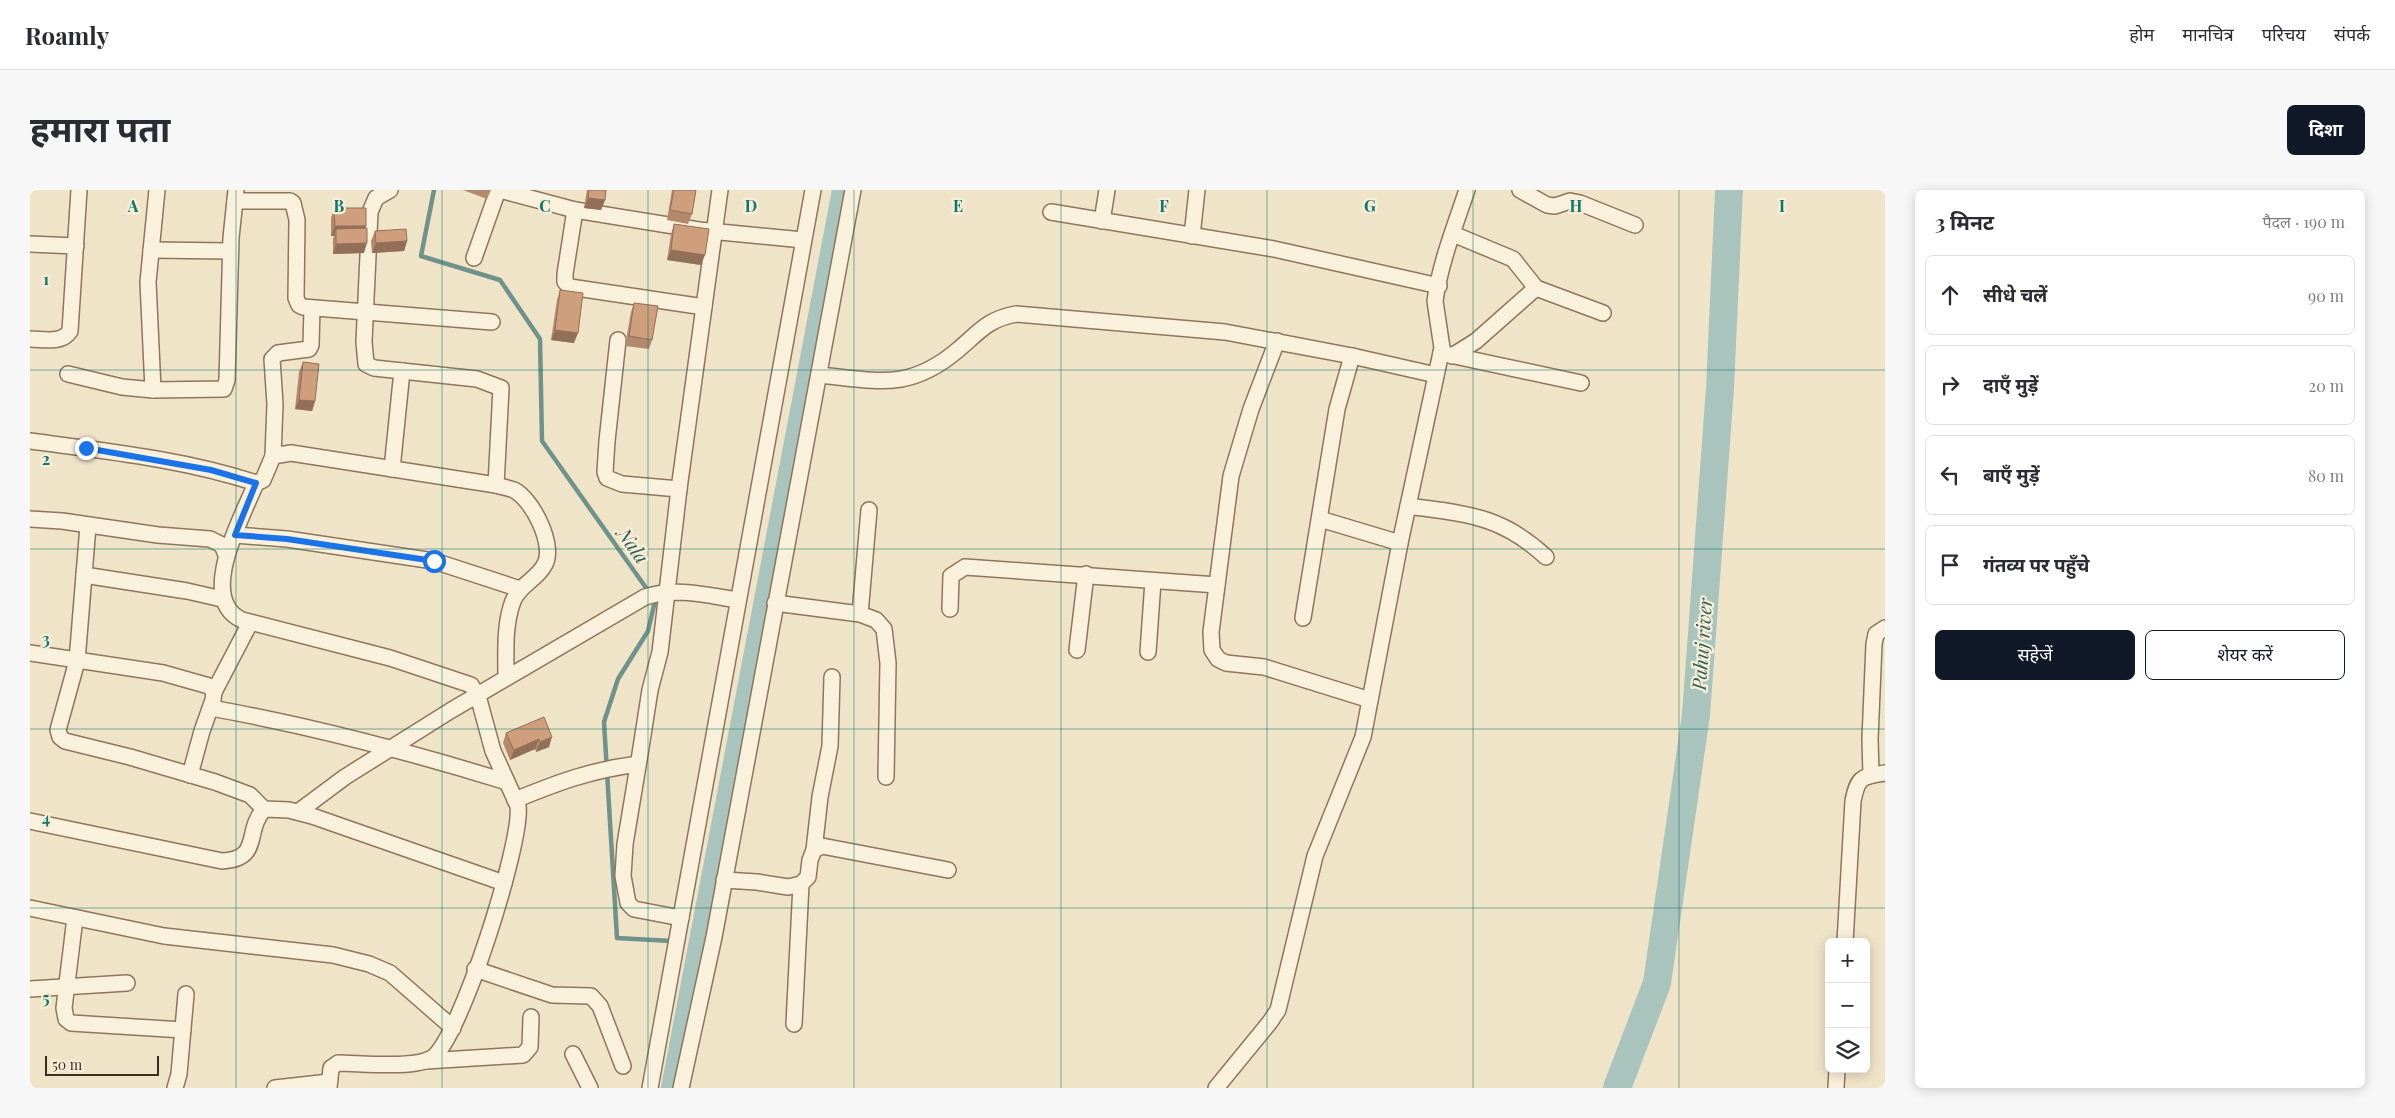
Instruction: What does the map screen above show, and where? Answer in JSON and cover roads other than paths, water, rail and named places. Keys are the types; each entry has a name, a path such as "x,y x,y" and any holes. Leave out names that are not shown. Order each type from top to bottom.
{"street":[{"path":"30,339 64,338 70,331 79,190"},
{"path":"152,390 148,314 151,250 157,190"},
{"path":"390,190 376,198 371,205 364,342 366,364 374,368 477,379 501,388 496,485"},
{"path":"474,258 499,190 575,210 713,231 803,240"},
{"path":"680,926 634,909 628,902 623,876 625,844 650,690 660,652 657,594 679,489 720,190"},
{"path":"650,1088 813,190"},
{"path":"681,1088 724,880 775,603 820,375 853,190"},
{"path":"1102,221 1107,190"},
{"path":"1192,236 1197,190"},
{"path":"1447,354 1442,339 1436,301 1452,234 1467,190"},
{"path":"1520,190 1547,205 1555,206 1570,201 1580,203 1635,225"},
{"path":"68,374 122,387 152,390 219,391 226,385 230,251 235,195 294,203 297,220 296,298 299,305 312,308 492,322"},
{"path":"575,210 565,274 565,282 570,287 704,307"},
{"path":"1051,212 1274,249 1439,286"},
{"path":"1452,234 1513,259 1536,288 1603,313"},
{"path":"30,244 76,246"},
{"path":"151,250 230,251"},
{"path":"1216,1088 1278,1010 1315,856 1363,736 1400,544 1436,375 1447,354 1476,340 1536,288"},
{"path":"30,441 170,462 233,475 256,483 263,480 273,456 275,404 272,359 278,353 309,349 312,338 312,308"},
{"path":"820,375 893,382 908,379 939,365 979,329 999,317 1016,314 1225,332 1352,356 1436,375"},
{"path":"618,340 607,441 605,472 607,478 622,484 679,489"},
{"path":"1277,341 1251,409 1231,476 1216,585 1211,632 1212,650 1218,659 1237,665 1264,667 1370,700"},
{"path":"1447,354 1581,383"},
{"path":"1302,618 1337,409 1352,356"},
{"path":"392,469 402,371"},
{"path":"273,456 291,453 496,485 514,490 526,500 539,521 545,536 546,562 538,575 520,589 514,599 509,614 506,678"},
{"path":"226,555 256,483"},
{"path":"1408,506 1470,514 1494,522 1530,543 1546,557"},
{"path":"860,614 868,510"},
{"path":"30,519 62,521 88,526 210,539 222,545 226,555 226,568 221,587 222,599 227,610 235,617 250,623 320,639 458,679 472,685 478,696 493,751 515,800 519,815 517,836 504,883 453,1028 442,1049 426,1060"},
{"path":"1320,519 1400,544"},
{"path":"88,526 77,661 58,730 60,737 71,742 190,775 250,795 264,810"},
{"path":"235,535 287,539 434,561 520,589"},
{"path":"950,609 952,576 965,567 1086,574 1216,585"},
{"path":"1078,650 1086,574"},
{"path":"84,576 187,591 222,599"},
{"path":"1148,652 1153,581"},
{"path":"298,812 345,777 393,749 450,711 506,678 536,663 609,617 657,594 688,592 738,600"},
{"path":"775,603 860,614 876,620 884,629 887,642 886,777"},
{"path":"190,775 211,708 214,692 250,623"},
{"path":"1845,938 1854,801 1857,784 1864,777 1878,774 1871,722 1874,644 1876,634 1885,628"},
{"path":"30,653 163,673 209,686 214,692"},
{"path":"724,880 757,882 788,887 801,884 808,877 830,746 832,677"},
{"path":"211,708 263,718 393,749 507,782"},
{"path":"515,800 598,769 638,764"},
{"path":"30,820 222,862 235,861 250,850 256,818 264,810 281,809 298,812 364,833 504,883"},
{"path":"814,850 822,846 831,847 948,870"},
{"path":"794,1024 801,884"},
{"path":"30,908 164,936 333,955 369,964 390,973 453,1028"},
{"path":"75,918 64,1008 66,1019 71,1023 183,1030"},
{"path":"475,969 552,995 591,996 600,1006 623,1066"},
{"path":"30,989 127,983"},
{"path":"175,1088 179,1074 186,994"},
{"path":"275,1088 329,1085 331,1068 338,1063 401,1064 426,1060 523,1055 530,1047 531,1017"},
{"path":"573,1054 590,1088"},
{"path":"1836,1073 1836,1088"}],"waterway":[{"name":"Nala","path":"434,190 421,256 500,280 540,339 542,441 649,592"},
{"path":"669,1088 840,190"},
{"name":"Pahuj river","path":"1617,1088 1657,983 1696,715 1720,388 1729,190"},
{"name":"Nala","path":"654,598 655,601 648,631 618,679 604,722 617,938 671,941"}]}
